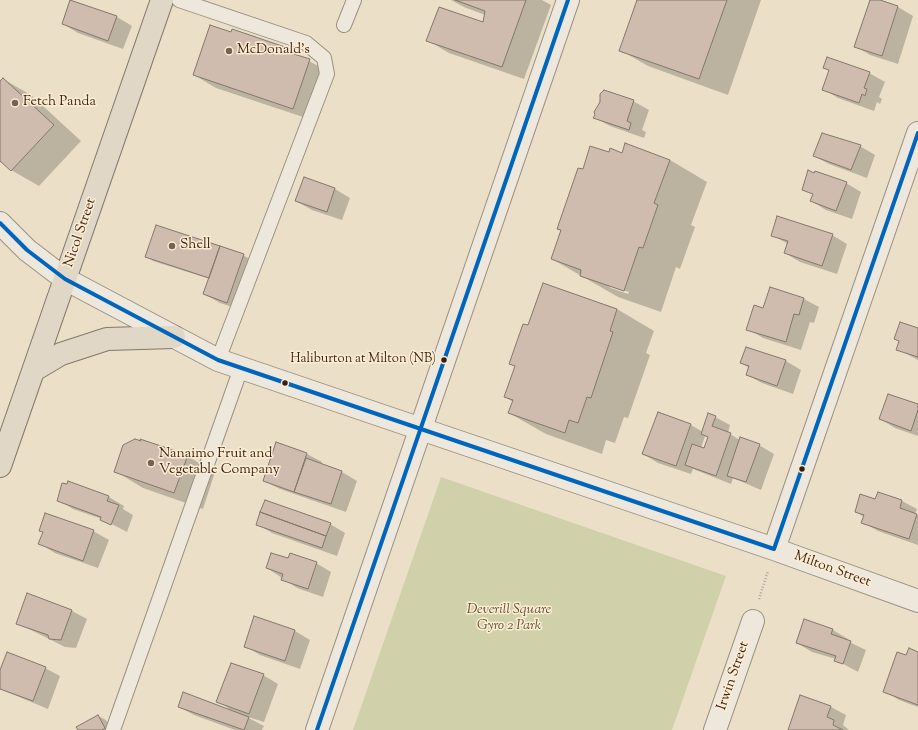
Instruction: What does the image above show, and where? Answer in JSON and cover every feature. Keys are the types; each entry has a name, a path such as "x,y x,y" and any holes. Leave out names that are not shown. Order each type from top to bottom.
{"highway":[{"name":"Nicol Street","path":"0,466 162,0"},
{"path":"34,370 61,354 107,339 174,337"}],"street":[{"path":"317,730 568,0"},
{"path":"774,549 918,133"},
{"name":"Milton Street","path":"0,224 27,250 65,279 218,360 774,549 918,601"},
{"name":"Irwin Street","path":"715,730 752,622"}],"lane":[{"path":"179,0 306,43 324,58 327,74 218,360"},
{"path":"344,25 354,0"},
{"path":"113,730 241,368"}],"path":[{"path":"752,622 774,549"}],"green space":[{"name":"Deverill Square Gyro 2 Park","path":"441,477 726,576 672,730 353,730"}],"building":[{"path":"70,0 117,16 108,41 62,24"},
{"path":"455,0 526,0 502,67 426,41 439,7 483,22 485,11"},
{"path":"637,0 727,0 699,79 619,51"},
{"path":"870,0 880,0 898,6 882,56 854,47"},
{"path":"210,25 231,32 232,29 285,47 284,51 310,59 293,109 193,75"},
{"path":"827,57 870,72 864,88 867,89 865,96 862,94 859,103 822,90 829,70 823,68"},
{"name":"Fetch Panda","path":"3,78 54,125 11,171 0,161 0,81"},
{"path":"604,90 634,100 627,121 631,123 629,130 593,118 595,115 594,112 600,102 600,94"},
{"path":"822,133 861,145 851,170 813,156"},
{"path":"625,143 670,160 654,203 658,205 643,248 639,247 624,291 580,276 581,270 551,259 561,230 557,229 578,168 583,169 590,146 609,152 610,148 622,153"},
{"path":"808,170 847,182 836,211 810,201 813,194 802,190"},
{"path":"304,177 335,188 327,212 295,201"},
{"path":"777,216 833,234 822,266 784,253 788,241 771,236"},
{"path":"156,225 220,246 209,278 145,257"},
{"path":"220,246 244,254 227,303 203,294"},
{"path":"543,283 617,309 610,331 613,332 591,398 587,397 578,423 569,420 565,433 508,413 513,400 504,397 515,366 509,364 523,324 528,325"},
{"path":"770,287 804,298 799,315 794,314 786,342 746,330 754,305 763,308"},
{"path":"900,322 918,328 918,357 896,350 899,341 894,339"},
{"path":"746,347 786,360 777,386 746,375 749,366 740,363"},
{"path":"888,394 918,404 918,410 911,431 879,419"},
{"path":"658,412 691,424 676,466 642,454"},
{"path":"708,413 716,416 712,426 731,433 716,476 685,465 692,444 704,448 708,437 701,434"},
{"path":"740,437 760,444 746,482 727,476"},
{"name":"Nanaimo Fruit and Vegetable Company","path":"135,439 141,441 140,439 188,455 174,493 114,472 123,445"},
{"path":"276,442 307,453 294,492 263,481"},
{"path":"306,458 342,471 331,504 294,492"},
{"path":"68,481 109,496 107,501 119,505 111,525 100,520 101,517 57,501 62,483 67,484"},
{"path":"878,492 902,500 900,508 917,514 909,539 861,523 864,515 855,512 860,494 875,499"},
{"path":"265,500 331,523 326,536 260,512"},
{"path":"260,512 326,536 322,548 256,525"},
{"path":"45,513 94,530 83,561 38,544 43,532 39,531"},
{"path":"271,553 288,558 290,553 317,562 308,589 281,580 283,574 266,568"},
{"path":"27,593 72,610 61,640 49,639 48,635 16,624"},
{"path":"254,616 295,630 285,661 244,647"},
{"path":"804,619 833,629 831,634 851,641 843,664 834,661 836,656 796,643"},
{"path":"909,648 918,652 918,705 883,692 897,652 906,655"},
{"path":"7,652 46,667 33,701 0,689 0,670"},
{"path":"231,663 264,674 249,714 216,702"},
{"path":"183,692 249,717 244,730 178,707"},
{"path":"800,695 831,706 827,717 834,720 833,725 843,730 788,730"},
{"path":"98,715 105,728 102,730 78,730 76,727"}],"transit line":[{"path":"317,730 568,0"},
{"path":"0,223 27,250 65,279 218,360 774,549 918,133"}],"place":[{"name":"McDonald's","path":"229,51"},
{"name":"Fetch Panda","path":"15,103"},
{"name":"Shell","path":"172,246"},
{"name":"Haliburton at Milton (NB)","path":"444,360"},
{"name":"Nanaimo Fruit and Vegetable Company","path":"151,463"}]}
